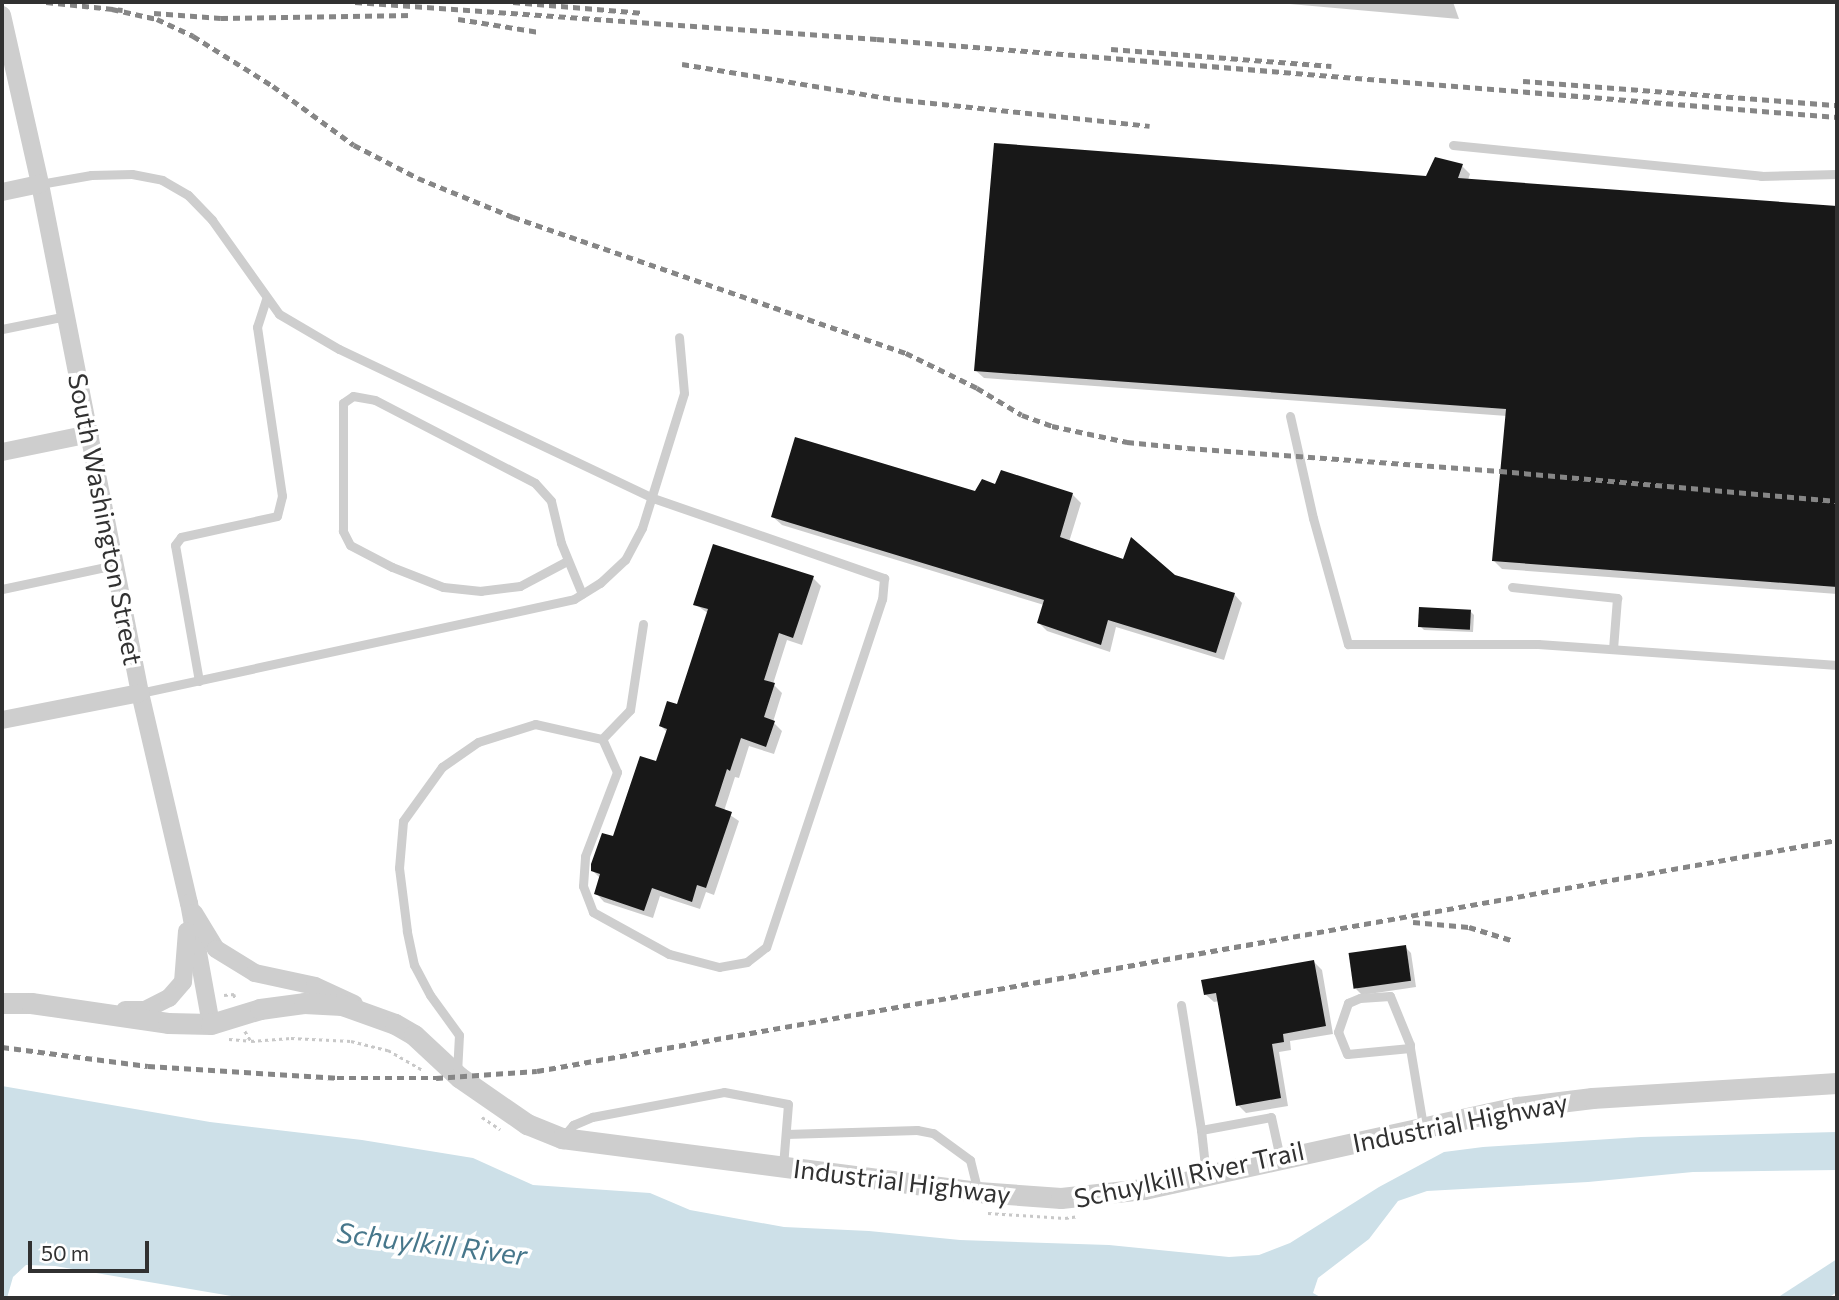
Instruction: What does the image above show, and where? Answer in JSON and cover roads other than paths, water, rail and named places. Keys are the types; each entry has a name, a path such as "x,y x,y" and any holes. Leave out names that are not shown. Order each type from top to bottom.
{"street":[{"name":"South Washington Street","path":"2,15 40,184 140,693 189,903 211,1024"},
{"path":"2,192 40,184"},
{"path":"2,452 90,434"},
{"path":"2,720 140,693"},
{"path":"88,1011 145,1010 169,998 183,982 189,903"},
{"path":"189,903 216,949 255,973 315,986 395,1024"},
{"name":"Industrial Highway","path":"2,1003 32,1003 168,1023 211,1024 260,1009 304,1003 342,1005 395,1024 414,1035 457,1075 527,1124 563,1138 782,1167 981,1202 1060,1198 1144,1189 1518,1107 1592,1098 1837,1083"}],"lane":[{"path":"1452,145 1761,176 1837,174"},
{"path":"40,184 91,175 132,174 162,180 188,195 212,220 279,314 339,349 650,497 884,578 882,599 766,947 747,962 719,967 669,954 593,912 583,886 585,856 617,772 602,739"},
{"path":"199,681 175,545 181,537 277,516 282,496 257,327 266,299"},
{"path":"2,328 66,316"},
{"path":"140,693 574,599 582,594 625,560 642,528 684,393 679,337"},
{"path":"567,561 520,586 481,590 443,587 350,545 343,531 343,403 353,396 375,400 535,483 551,501 567,561 582,594"},
{"path":"1290,416 1313,518 1348,644 1538,644 1837,665"},
{"path":"2,589 115,565"},
{"path":"1512,587 1617,598 1613,649"},
{"path":"602,739 630,710 643,624"},
{"path":"457,1075 460,1035 430,995 414,965 399,869 403,821 442,767 478,742 536,724 602,739"},
{"path":"1410,1048 1347,1054 1338,1032 1348,1003 1360,998 1390,996 1410,1048 1423,1126"},
{"path":"1181,1005 1206,1175"},
{"path":"563,1138 573,1125 592,1116 724,1092 788,1104 782,1167"},
{"path":"1201,1129 1271,1117 1280,1158"},
{"path":"786,1134 917,1130 933,1133 970,1160 981,1202"}],"water":[{"name":"Schuylkill River","path":"2,1086 210,1122 362,1140 473,1158 533,1185 650,1193 690,1210 784,1227 869,1231 960,1240 1109,1245 1229,1257 1259,1255 1290,1243 1379,1187 1444,1152 1641,1137 1837,1132 1837,1170 1693,1172 1588,1182 1427,1191 1398,1201 1369,1239 1318,1278 1313,1293 1322,1298 243,1298 55,1266 26,1265 13,1277 7,1298 2,1298"},
{"path":"1837,1259 1837,1292 1828,1298 1777,1298"}],"railway":[{"path":"46,2 123,10"},
{"path":"355,2 877,39 1837,117"},
{"path":"513,2 644,13"},
{"path":"112,9 157,19 193,36 273,86 354,145 418,178 513,217 906,353 977,388 1022,415 1052,426 1127,442 1188,448 1500,471 1837,501"},
{"path":"154,13 221,18 413,15"},
{"path":"458,19 539,32"},
{"path":"1111,49 1331,66"},
{"path":"682,64 894,99 1150,126"},
{"path":"1523,81 1837,105"},
{"path":"2,1047 148,1066 337,1078 436,1078 537,1071 1837,840"},
{"path":"1413,922 1469,927 1511,940"}]}
